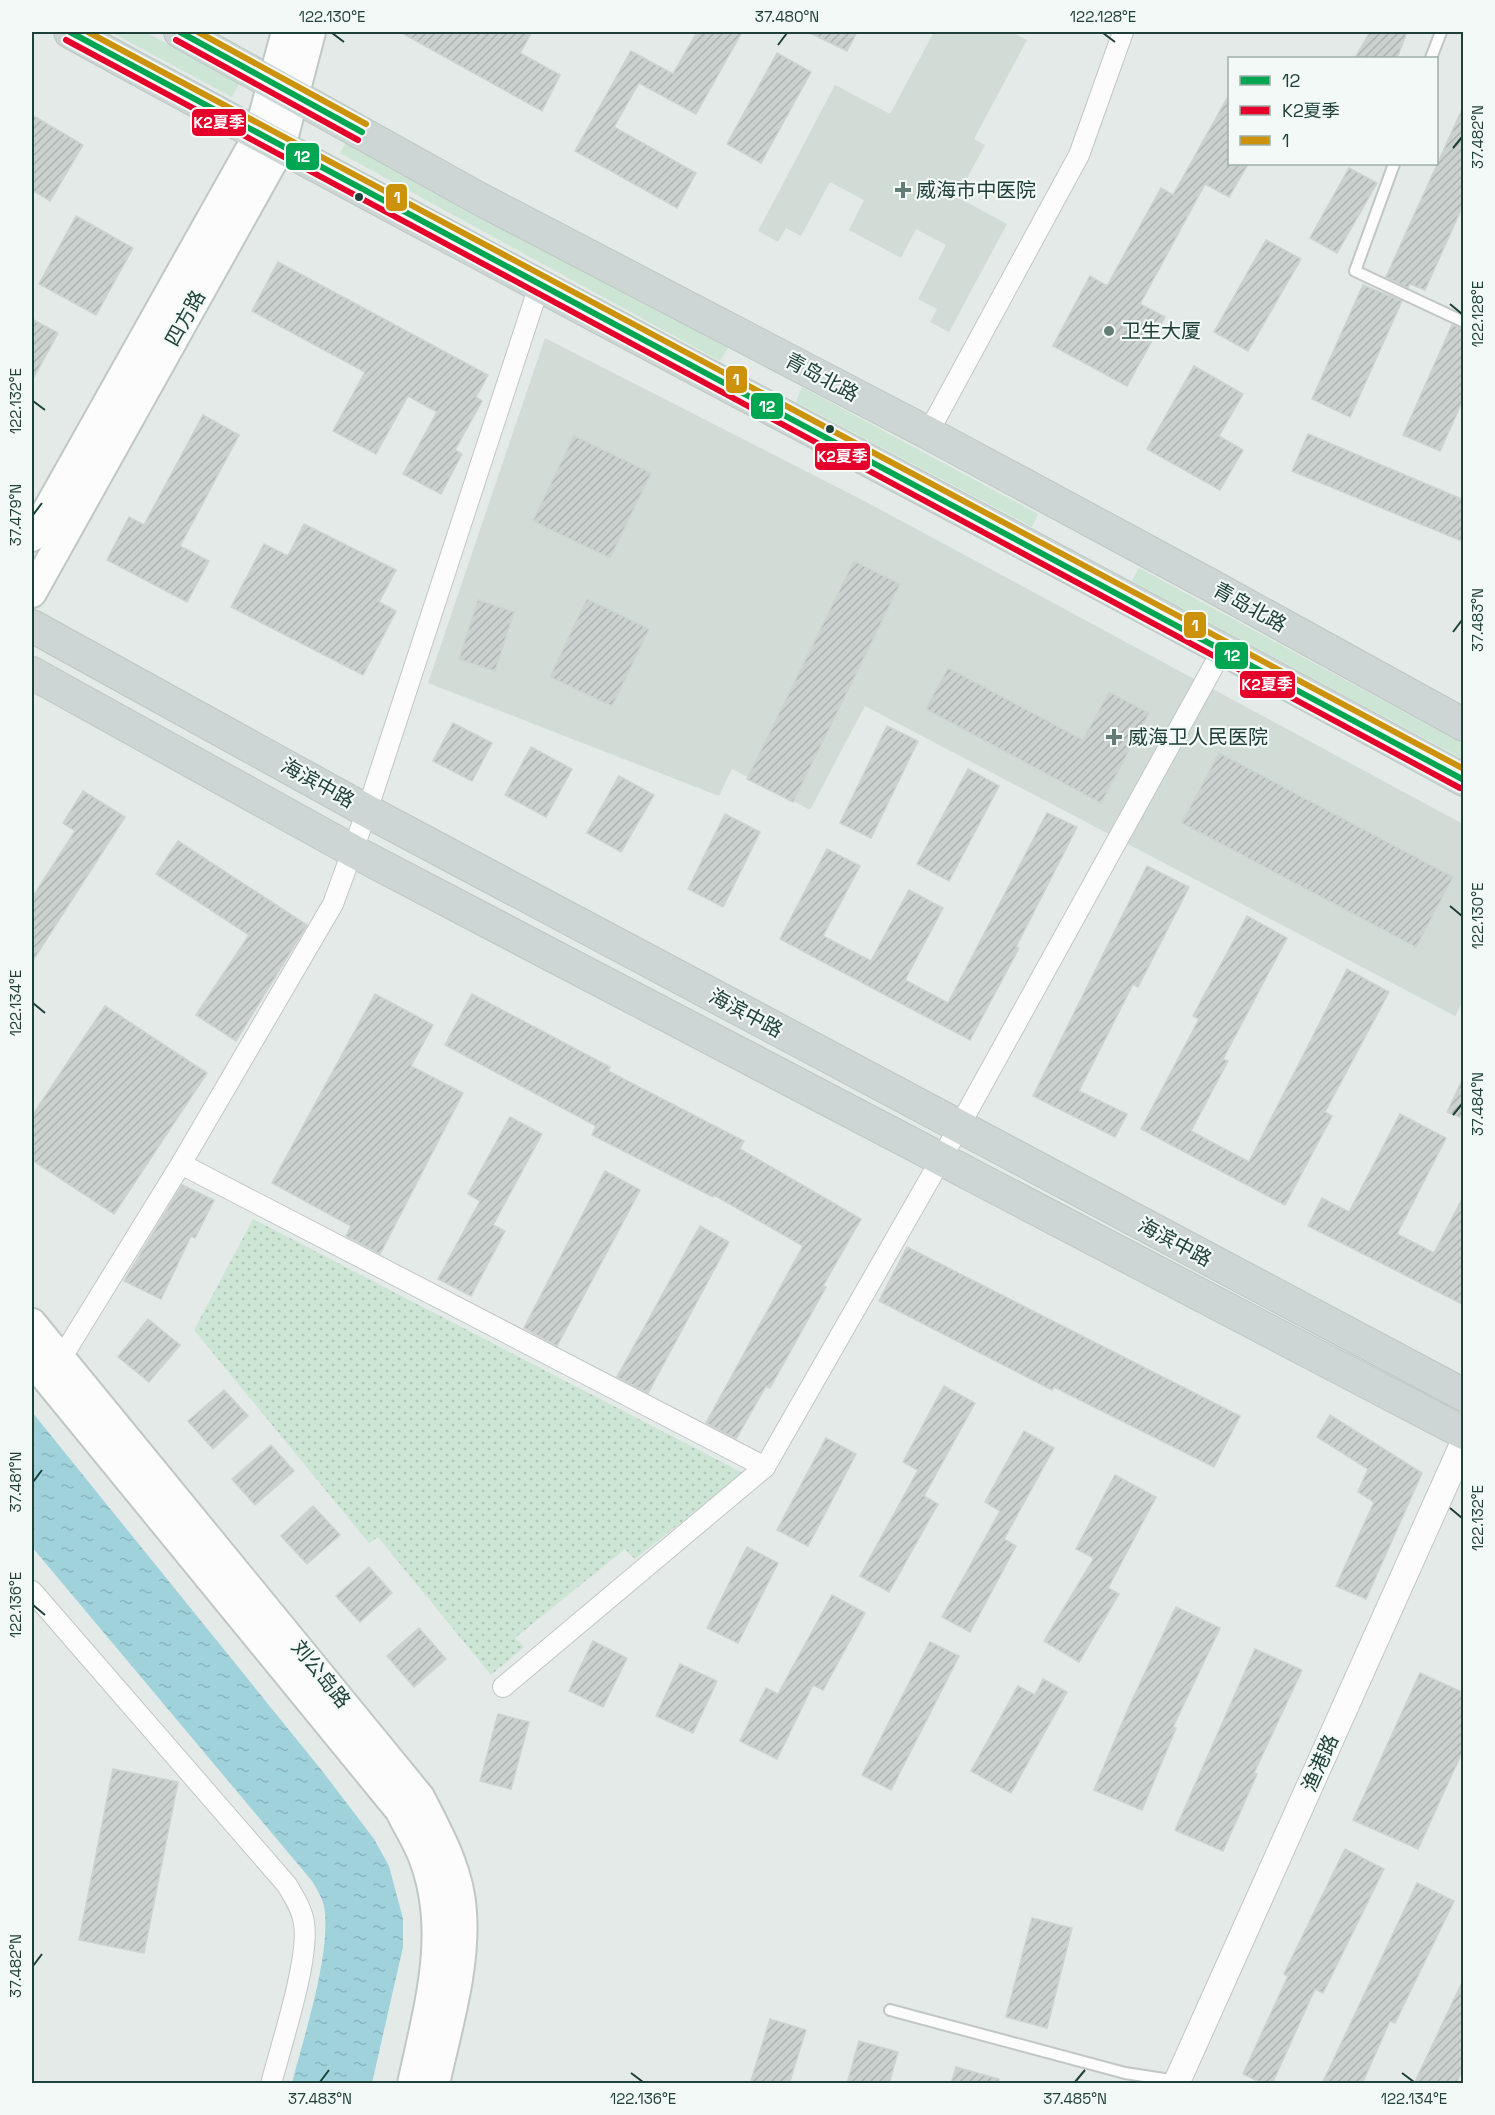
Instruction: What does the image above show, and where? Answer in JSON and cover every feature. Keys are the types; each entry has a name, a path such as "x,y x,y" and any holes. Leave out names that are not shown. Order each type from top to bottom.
{"main road":[{"path":"70,32 539,286 1223,649 1464,780"},
{"name":"青岛北路","path":"180,32 478,198 928,433 1212,585 1464,725"},
{"name":"四方路","path":"284,88 286,32"},
{"name":"四方路","path":"32,592 269,141 284,88 310,32"},
{"name":"四方路","path":"32,537 269,141"},
{"name":"海滨中路","path":"32,626 367,811 1464,1395"},
{"name":"海滨中路","path":"39,682 353,851 940,1161 1464,1433"},
{"name":"刘公岛路","path":"32,1323 45,1364 400,1811 423,1857 437,1913 437,1967 412,2084"},
{"name":"刘公岛路","path":"45,1364 420,1797 448,1853 462,1911 459,1971 435,2084"}],"street":[{"path":"928,433 1079,155 1123,32"},
{"path":"45,1364 181,1164 333,904 367,811 539,286"},
{"path":"503,1687 765,1467 940,1161 1223,649"},
{"path":"181,1164 765,1467"},
{"name":"渔港路","path":"1179,2083 1464,1442"},
{"path":"32,1591 287,1885 298,1902 304,1923 304,1951 271,2084"}],"lane":[{"path":"1431,57 1441,32"},
{"path":"1394,165 1355,271 1464,322"},
{"path":"890,2010 1125,2073 1179,2083"}],"shaded area":[{"name":"威海市中医院","path":"934,32 1011,32 1027,40 974,139 985,145 957,197 1007,224 949,332 930,322 937,309 918,299 946,245 916,229 901,258 849,230 864,200 830,182 801,236 786,228 778,242 758,231 835,85 890,114"},
{"path":"545,338 870,504 1463,824 1463,1000 1455,1016 865,706 810,810 732,769 719,796 428,683"}],"green space":[{"path":"111,32 145,32 240,82 232,97"},
{"path":"346,143 729,346 720,361 340,153"},
{"path":"802,387 1038,514 1032,527 796,402"},
{"path":"1139,568 1463,744 1463,759 1132,581"},
{"path":"253,1219 743,1473 635,1559 625,1549 515,1638 524,1647 491,1675 378,1537 369,1543 194,1330"}],"water":[{"path":"32,1412 323,1772 374,1839 389,1866 403,1919 403,1947 372,2083 292,2083 321,1970 325,1925 322,1899 312,1881 32,1547"}],"building":[{"path":"400,32 532,32 520,53 560,75 542,111"},
{"path":"697,32 742,32 696,114 639,83 614,127 696,173 677,208 575,151 631,51 673,74"},
{"path":"808,32 857,32 847,51"},
{"path":"1370,32 1407,32 1397,57 1356,57"},
{"path":"777,53 811,72 761,163 727,144"},
{"path":"1228,97 1228,165 1247,165 1229,197 1205,184 1140,304 1165,317 1127,386 1053,346 1090,276 1107,286 1161,188 1173,195"},
{"path":"1464,105 1464,203 1425,290 1410,284 1408,288 1386,277"},
{"path":"32,115 83,145 50,201 32,190"},
{"path":"1349,168 1377,183 1337,253 1310,238"},
{"path":"76,216 133,248 96,315 39,284"},
{"path":"1266,240 1301,259 1248,351 1214,332"},
{"path":"278,262 488,375 476,397 482,401 455,450 462,454 441,494 403,474 437,412 408,396 376,454 333,431 365,372 252,311"},
{"path":"1363,285 1402,301 1350,417 1312,399"},
{"path":"32,319 58,333 32,381"},
{"path":"1452,325 1464,329 1464,398 1440,451 1403,435"},
{"path":"1194,366 1243,394 1219,436 1243,450 1220,490 1147,449"},
{"path":"203,415 239,435 180,546 209,561 187,602 107,560 129,517 144,525"},
{"path":"1308,434 1464,500 1464,542 1292,471"},
{"path":"574,436 651,473 610,558 533,521"},
{"path":"304,524 396,570 379,602 396,611 363,675 231,607 264,544 288,556"},
{"path":"854,561 900,584 793,802 747,779"},
{"path":"587,599 649,629 612,706 550,677"},
{"path":"478,600 514,612 495,671 459,659"},
{"path":"948,668 1083,740 1109,692 1149,713 1101,803 926,709"},
{"path":"453,723 492,743 472,781 433,761"},
{"path":"887,726 918,741 871,838 840,823"},
{"path":"531,747 572,769 546,817 505,795"},
{"path":"1219,753 1453,877 1416,947 1182,823"},
{"path":"968,769 999,786 949,881 917,864"},
{"path":"619,776 654,795 621,852 587,833"},
{"path":"83,791 125,817 32,962 32,898 75,831 63,823"},
{"path":"1047,813 1077,827 1016,947 1019,948 970,1040 780,939 827,849 860,866 823,936 871,961 909,890 943,908 905,980 948,1003"},
{"path":"725,814 760,832 723,907 688,889"},
{"path":"178,841 307,925 236,1041 196,1015 249,935 156,874"},
{"path":"1147,866 1189,887 1138,987 1133,984 1079,1091 1127,1114 1115,1137 1033,1096"},
{"path":"1247,916 1287,938 1223,1059 1228,1061 1191,1131 1249,1162 1347,969 1389,992 1325,1112 1332,1116 1285,1205 1141,1129 1199,1019 1193,1016"},
{"path":"375,994 433,1025 411,1066 463,1093 380,1254 346,1236 351,1226 272,1183"},
{"path":"472,994 610,1067 608,1071 744,1141 740,1149 861,1219 770,1388 766,1386 736,1439 706,1423 803,1246 714,1195 713,1197 592,1135 596,1126 445,1045"},
{"path":"105,1006 207,1073 114,1214 32,1160 32,1116"},
{"path":"1464,1076 1464,1119 1447,1112"},
{"path":"1400,1114 1446,1138 1397,1234 1434,1253 1464,1195 1464,1305 1308,1226 1322,1198 1349,1212"},
{"path":"510,1117 542,1134 493,1225 505,1231 471,1296 438,1279 480,1201 468,1194"},
{"path":"605,1171 640,1190 557,1346 524,1328"},
{"path":"182,1185 214,1200 195,1238 191,1236 161,1299 124,1281"},
{"path":"700,1226 729,1242 648,1393 617,1377"},
{"path":"907,1247 1240,1416 1214,1467 1054,1387 1052,1390 879,1301"},
{"path":"148,1319 180,1345 149,1382 118,1357"},
{"path":"944,1386 975,1403 924,1496 938,1504 889,1592 860,1576 918,1470 903,1462"},
{"path":"224,1390 248,1416 213,1449 188,1421"},
{"path":"1330,1415 1422,1473 1366,1599 1336,1586 1374,1502 1358,1492 1368,1469 1317,1437"},
{"path":"1024,1431 1054,1448 1004,1539 1016,1546 970,1632 942,1617 1000,1511 985,1502"},
{"path":"826,1438 856,1454 808,1546 777,1530"},
{"path":"271,1445 294,1471 255,1505 232,1479"},
{"path":"1115,1475 1156,1497 1108,1588 1119,1594 1079,1662 1044,1641 1094,1558 1076,1549"},
{"path":"313,1506 340,1535 307,1564 281,1536"},
{"path":"747,1547 778,1563 738,1643 707,1628"},
{"path":"369,1567 392,1593 360,1622 336,1596"},
{"path":"832,1595 865,1613 823,1690 813,1685 777,1759 740,1741 766,1688 778,1694"},
{"path":"1176,1607 1220,1628 1173,1727 1176,1728 1142,1810 1094,1790 1128,1709"},
{"path":"419,1628 446,1659 414,1687 387,1656"},
{"path":"593,1641 627,1658 603,1707 569,1691"},
{"path":"930,1642 959,1656 891,1790 862,1775"},
{"path":"1255,1649 1302,1670 1254,1773 1257,1774 1223,1851 1175,1830"},
{"path":"680,1664 717,1681 693,1733 656,1716"},
{"path":"1420,1673 1464,1693 1464,1748 1418,1849 1353,1820"},
{"path":"1043,1679 1067,1692 1011,1793 971,1771 1018,1686 1035,1695"},
{"path":"498,1714 529,1722 511,1789 480,1781"},
{"path":"113,1769 178,1782 144,1953 79,1940"},
{"path":"1345,1849 1384,1869 1323,1993 1315,1989 1272,2084 1264,2084 1243,2074 1288,1976 1284,1974"},
{"path":"1417,1883 1454,1901 1395,2023 1390,2021 1362,2084 1322,2084"},
{"path":"1032,1918 1072,1928 1047,2028 1006,2017"},
{"path":"1464,1978 1464,2067 1456,2084 1414,2084"},
{"path":"770,2019 806,2030 789,2084 750,2084"},
{"path":"859,2041 898,2052 889,2084 847,2084"},
{"path":"956,2067 999,2079 998,2084 951,2084"}],"transit line":[{"name":"12","path":"70,32 1464,780"},
{"name":"1","path":"88,32 1464,769"},
{"name":"12","path":"180,32 362,132"},
{"name":"1","path":"198,32 366,124"},
{"name":"K2夏季","path":"66,40 1460,788"},
{"name":"K2夏季","path":"176,40 358,140"}],"place":[{"name":"威海市中医院","path":"903,190"},
{"name":"卫生大厦","path":"1109,331"},
{"name":"威海卫人民医院","path":"1114,737"}]}
